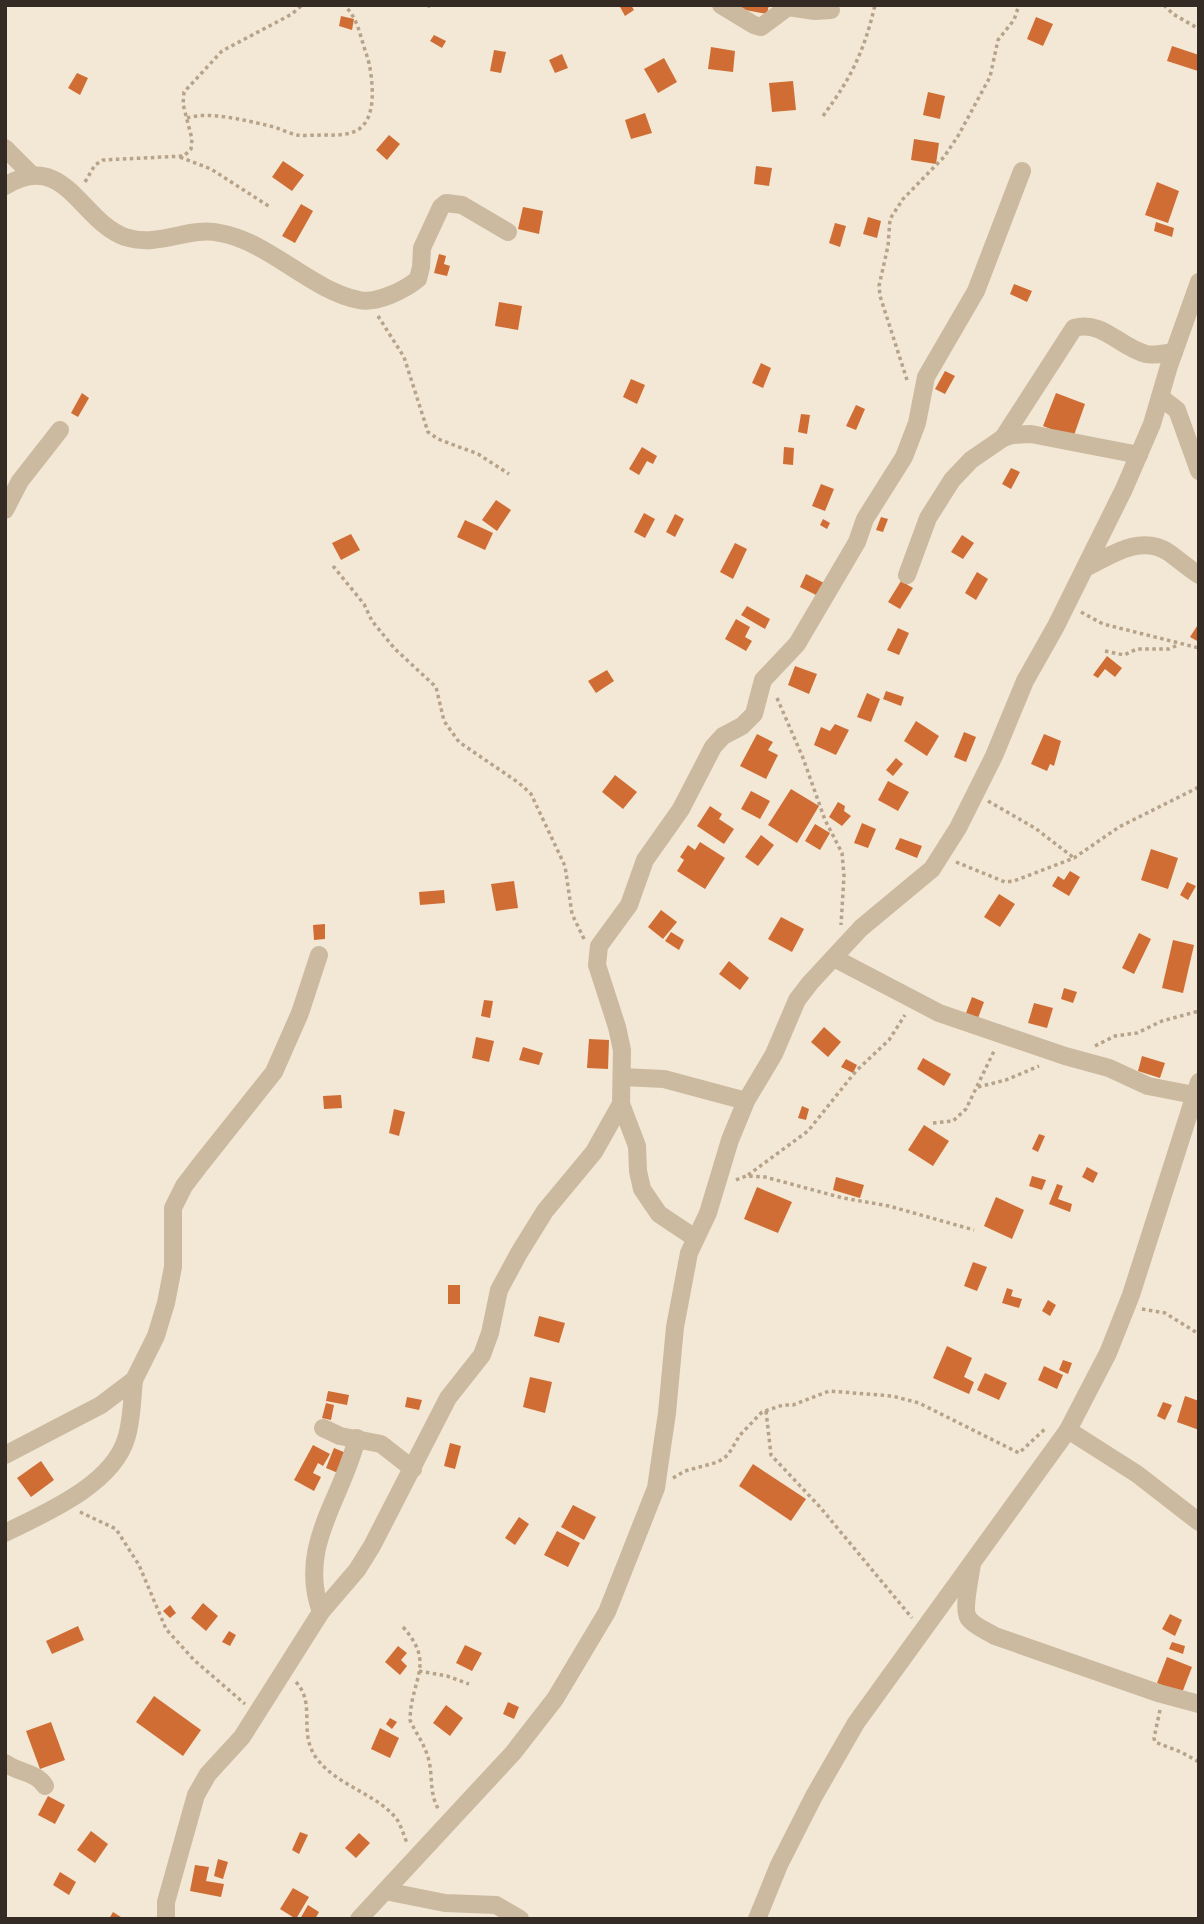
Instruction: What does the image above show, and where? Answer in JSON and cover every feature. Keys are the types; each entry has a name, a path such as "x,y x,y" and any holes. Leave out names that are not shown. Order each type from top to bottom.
{"street":[{"path":"721,5 761,27 788,7 831,10"},
{"path":"5,148 32,175"},
{"path":"695,1238 659,1214 646,1197 638,1171 636,1140 621,1104 621,1043 597,965 599,946 629,905 645,860 681,809 716,742 742,726 754,714 760,687 797,644 858,542 865,519 904,457 917,423 926,377 976,291 1023,171"},
{"path":"5,186 23,176 48,177 78,197 110,229 140,240 163,240 213,231 246,240 329,288 360,300 379,298 418,279 422,248 441,207 446,203 462,205 508,232"},
{"path":"359,1919 513,1753 555,1699 607,1612 656,1488 684,1272 695,1238 708,1213 730,1140 746,1101 774,1054 797,1000 862,928 932,869 976,794 1025,681 1067,604 1139,455 1152,424 1199,282"},
{"path":"1003,438 1074,328 1084,325 1099,327 1125,345 1147,354 1174,352"},
{"path":"1160,397 1177,410 1199,471"},
{"path":"5,510 20,481 60,430"},
{"path":"907,575 928,518 951,480 971,460 1003,438 1031,433 1139,455"},
{"path":"1085,568 1125,548 1146,544 1166,551 1199,575"},
{"path":"757,1919 779,1865 856,1723 973,1560 1108,1353 1126,1307 1197,1092 1148,1086 1109,1068 1068,1057 939,1013 839,953"},
{"path":"5,1533 61,1504 104,1475 126,1440 135,1380 156,1336 166,1303 173,1267 173,1208 184,1186 274,1072 300,1013 319,955"},
{"path":"622,1077 664,1079 746,1101"},
{"path":"166,1919 166,1902 196,1795 208,1774 242,1737 321,1612 357,1570 372,1546 448,1398 482,1355 490,1333 499,1290 519,1253 545,1211 594,1152 621,1104"},
{"path":"5,1455 102,1405 135,1380"},
{"path":"1061,1427 1137,1474 1199,1522"},
{"path":"323,1429 340,1436 381,1444 413,1469"},
{"path":"321,1612 312,1570 315,1550 351,1463 357,1438"},
{"path":"973,1560 966,1607 966,1616 970,1621 995,1636 1158,1693 1199,1704"},
{"path":"5,1763 40,1779 45,1787"},
{"path":"386,1891 445,1903 496,1905 520,1919"}],"path":[{"path":"180,157 189,152 192,146 183,94 222,51 292,15 302,5"},
{"path":"187,118 201,114 269,125 296,135 343,136 355,132 366,124 371,113 373,94 368,58 358,24 344,5"},
{"path":"427,5 433,8"},
{"path":"823,116 845,85 862,53 875,5"},
{"path":"908,387 903,363 880,296 879,286 888,246 890,219 904,199 944,157 958,136 990,77 998,40 1014,20 1019,5"},
{"path":"1164,5 1173,14 1199,29"},
{"path":"78,197 89,173 103,160 180,157 211,169 270,207"},
{"path":"360,300 376,314 404,357 426,427 431,435 478,454 509,474"},
{"path":"333,566 364,604 389,642 436,687 444,721 458,742 531,794 565,866 572,914 597,965"},
{"path":"1067,604 1103,624 1199,648"},
{"path":"1105,651 1124,654 1146,648 1170,649 1180,644"},
{"path":"767,676 803,758 825,820 842,853 844,876 839,953"},
{"path":"942,855 975,872 1010,882 1074,858 1119,827 1199,786"},
{"path":"976,794 1035,828 1074,858"},
{"path":"715,1191 746,1176 808,1130 862,1065 889,1040 916,1001"},
{"path":"978,1087 1006,1080 1068,1057 1115,1036 1137,1033 1163,1021 1199,1011"},
{"path":"933,1123 947,1122 966,1110 1001,1034"},
{"path":"746,1176 765,1177 843,1198 889,1206 974,1230"},
{"path":"1126,1307 1165,1313 1199,1334"},
{"path":"656,1488 685,1471 718,1462 728,1455 740,1435 765,1411 793,1405 829,1391 892,1396 919,1403 1019,1453 1044,1430 1061,1427"},
{"path":"765,1411 769,1450 774,1460 820,1507 922,1630"},
{"path":"61,1504 116,1529 139,1565 166,1629 194,1660 258,1714"},
{"path":"403,1627 421,1657 410,1720 424,1742 429,1759 433,1799 438,1809 450,1821"},
{"path":"419,1671 469,1684"},
{"path":"282,1672 295,1681 306,1697 306,1729 314,1755 325,1769 381,1805 397,1819 411,1863"},
{"path":"1158,1693 1160,1716 1154,1736 1155,1742 1199,1762"}],"building":[{"path":"619,5 631,5 634,10 625,16"},
{"path":"740,5 769,5 767,14 740,9"},
{"path":"341,16 354,19 352,30 339,26"},
{"path":"1036,17 1053,24 1043,46 1027,39"},
{"path":"434,35 446,41 442,48 430,41"},
{"path":"1172,46 1199,55 1198,71 1167,61"},
{"path":"711,47 735,51 733,72 708,69"},
{"path":"494,50 506,52 501,73 490,71"},
{"path":"562,54 568,68 555,73 549,60"},
{"path":"664,58 677,82 658,93 644,69"},
{"path":"77,73 88,78 80,95 68,88"},
{"path":"793,81 796,110 772,112 769,83"},
{"path":"928,92 945,96 940,119 923,115"},
{"path":"645,113 652,133 631,139 625,120"},
{"path":"389,135 400,144 387,160 376,150"},
{"path":"914,139 939,143 936,164 911,160"},
{"path":"283,161 304,175 292,191 272,177"},
{"path":"756,166 772,168 769,186 754,184"},
{"path":"1157,182 1179,191 1168,223 1145,215"},
{"path":"301,204 313,211 295,243 282,236"},
{"path":"523,207 543,211 539,234 518,229"},
{"path":"868,217 881,221 877,238 863,234"},
{"path":"1156,222 1174,228 1172,237 1154,231"},
{"path":"835,223 846,226 840,247 829,243"},
{"path":"439,254 446,256 444,264 450,266 447,276 434,273"},
{"path":"1014,284 1032,291 1027,302 1010,294"},
{"path":"499,302 522,306 518,330 495,326"},
{"path":"761,363 771,368 763,388 752,383"},
{"path":"945,371 955,376 945,394 935,389"},
{"path":"631,379 645,385 637,404 623,397"},
{"path":"82,393 89,398 78,417 71,413"},
{"path":"1056,393 1085,404 1073,438 1043,426"},
{"path":"856,405 865,409 856,430 846,426"},
{"path":"801,414 810,415 807,434 798,432"},
{"path":"642,447 657,456 653,464 647,461 639,475 629,469"},
{"path":"784,447 794,448 793,465 783,464"},
{"path":"1011,468 1020,472 1011,489 1002,484"},
{"path":"821,484 834,489 825,511 812,506"},
{"path":"496,500 511,510 497,531 482,520"},
{"path":"644,513 655,519 645,538 634,532"},
{"path":"675,514 684,519 675,537 666,532"},
{"path":"881,517 888,519 883,532 876,530"},
{"path":"823,519 830,523 827,529 820,525"},
{"path":"465,520 493,533 485,550 457,537"},
{"path":"351,534 360,550 341,560 332,543"},
{"path":"962,535 974,543 963,559 951,552"},
{"path":"735,543 747,549 733,579 720,572"},
{"path":"977,572 988,579 976,600 965,593"},
{"path":"806,574 828,585 822,598 800,587"},
{"path":"901,581 913,588 900,609 888,602"},
{"path":"747,606 770,619 765,629 741,615"},
{"path":"736,619 750,627 745,637 752,641 746,651 725,639"},
{"path":"1199,623 1199,642 1190,637"},
{"path":"898,628 909,633 899,655 887,650"},
{"path":"1107,656 1122,668 1115,677 1105,669 1098,678 1093,675"},
{"path":"795,666 817,674 809,694 788,685"},
{"path":"607,670 614,681 596,693 588,681"},
{"path":"886,691 904,697 901,706 883,699"},
{"path":"867,693 880,699 871,722 857,717"},
{"path":"916,721 939,736 927,756 904,741"},
{"path":"835,724 849,730 836,755 814,745 821,727 830,731"},
{"path":"964,732 976,737 966,762 954,757"},
{"path":"757,734 773,742 768,750 778,755 766,779 740,766"},
{"path":"1044,734 1061,741 1054,766 1050,764 1047,771 1031,764"},
{"path":"896,758 903,764 893,776 886,770"},
{"path":"615,775 637,792 623,809 602,792"},
{"path":"888,781 909,792 898,811 878,800"},
{"path":"791,789 819,806 797,843 768,825"},
{"path":"751,791 770,801 760,819 741,809"},
{"path":"838,802 845,806 844,811 851,816 842,826 829,817"},
{"path":"710,806 722,814 719,819 734,829 724,844 697,826"},
{"path":"862,823 876,829 868,848 854,843"},
{"path":"815,824 830,833 820,850 805,841"},
{"path":"761,835 774,845 758,866 745,857"},
{"path":"900,838 922,846 917,858 895,849"},
{"path":"700,842 725,858 705,889 677,871 684,860 680,857 688,845 695,850"},
{"path":"1151,849 1178,858 1168,889 1141,880"},
{"path":"1070,871 1080,877 1069,896 1052,886 1058,876 1064,880"},
{"path":"514,881 518,908 496,911 491,884"},
{"path":"1187,882 1196,886 1188,900 1180,895"},
{"path":"444,890 445,903 420,905 419,892"},
{"path":"999,894 1015,904 1000,927 984,917"},
{"path":"661,910 677,922 663,939 648,927"},
{"path":"781,917 804,929 792,952 768,939"},
{"path":"325,924 325,939 314,940 313,925"},
{"path":"671,932 684,940 679,950 665,941"},
{"path":"1139,933 1151,939 1134,974 1122,968"},
{"path":"1173,940 1194,945 1183,993 1162,988"},
{"path":"729,961 749,978 740,990 719,974"},
{"path":"1064,988 1077,992 1073,1003 1061,999"},
{"path":"972,997 984,1002 978,1018 966,1013"},
{"path":"484,1000 493,1001 490,1018 481,1016"},
{"path":"1034,1003 1053,1008 1047,1028 1028,1023"},
{"path":"824,1027 841,1042 828,1057 811,1042"},
{"path":"476,1037 494,1041 489,1062 472,1058"},
{"path":"589,1039 609,1040 608,1069 587,1068"},
{"path":"523,1047 543,1053 539,1065 519,1060"},
{"path":"1142,1056 1165,1063 1160,1078 1138,1071"},
{"path":"923,1058 951,1074 944,1086 917,1069"},
{"path":"846,1059 857,1065 853,1073 841,1067"},
{"path":"341,1095 342,1108 324,1109 323,1096"},
{"path":"802,1106 809,1109 806,1120 798,1118"},
{"path":"394,1109 405,1112 399,1136 389,1133"},
{"path":"924,1125 949,1141 933,1166 908,1150"},
{"path":"1039,1134 1045,1136 1038,1152 1032,1149"},
{"path":"1087,1167 1098,1173 1093,1183 1082,1177"},
{"path":"1032,1176 1046,1180 1042,1190 1029,1186"},
{"path":"836,1177 864,1185 860,1198 833,1190"},
{"path":"1057,1184 1063,1186 1058,1199 1072,1204 1070,1212 1049,1204"},
{"path":"757,1187 792,1202 778,1233 744,1219"},
{"path":"996,1197 1024,1210 1012,1239 984,1226"},
{"path":"973,1262 987,1267 977,1291 964,1286"},
{"path":"448,1285 460,1285 460,1304 448,1304"},
{"path":"1007,1288 1013,1290 1011,1296 1022,1299 1019,1308 1002,1303"},
{"path":"1048,1300 1056,1305 1050,1316 1042,1311"},
{"path":"539,1316 565,1323 559,1343 534,1336"},
{"path":"947,1346 972,1358 964,1377 974,1382 969,1394 933,1378"},
{"path":"1063,1360 1072,1363 1068,1374 1059,1370"},
{"path":"1044,1366 1063,1375 1057,1389 1038,1380"},
{"path":"985,1373 1007,1383 999,1400 977,1390"},
{"path":"530,1377 552,1382 545,1413 523,1407"},
{"path":"328,1391 349,1395 347,1405 326,1401"},
{"path":"1185,1396 1199,1401 1199,1430 1177,1422"},
{"path":"407,1397 422,1400 419,1410 405,1407"},
{"path":"1163,1402 1172,1405 1165,1420 1157,1416"},
{"path":"326,1403 334,1405 331,1420 322,1418"},
{"path":"450,1443 461,1446 455,1469 444,1466"},
{"path":"313,1445 330,1454 323,1466 318,1463 313,1473 321,1477 314,1491 294,1480"},
{"path":"334,1448 346,1453 338,1473 326,1468"},
{"path":"41,1461 54,1480 31,1497 17,1478"},
{"path":"753,1464 806,1499 791,1521 739,1486"},
{"path":"573,1505 596,1517 584,1540 561,1527"},
{"path":"519,1517 529,1524 515,1545 505,1538"},
{"path":"557,1531 580,1543 568,1567 544,1555"},
{"path":"203,1603 218,1616 206,1631 191,1618"},
{"path":"170,1605 176,1613 170,1618 163,1611"},
{"path":"1170,1614 1182,1620 1175,1636 1162,1629"},
{"path":"78,1626 84,1640 52,1654 46,1641"},
{"path":"229,1631 236,1635 230,1646 222,1642"},
{"path":"1172,1642 1185,1646 1183,1654 1169,1649"},
{"path":"465,1645 482,1653 472,1671 456,1663"},
{"path":"398,1646 407,1653 401,1660 407,1666 400,1675 385,1662"},
{"path":"1167,1657 1192,1667 1182,1693 1157,1683"},
{"path":"154,1696 201,1730 183,1756 136,1722"},
{"path":"508,1702 519,1707 514,1719 503,1714"},
{"path":"446,1705 463,1718 450,1736 433,1723"},
{"path":"390,1718 397,1722 392,1729 386,1724"},
{"path":"51,1722 65,1760 40,1769 26,1731"},
{"path":"380,1728 399,1738 390,1758 371,1749"},
{"path":"48,1796 65,1805 55,1824 38,1815"},
{"path":"91,1831 108,1844 95,1863 77,1850"},
{"path":"300,1832 308,1835 299,1854 292,1850"},
{"path":"359,1833 370,1843 356,1858 345,1848"},
{"path":"218,1859 228,1862 223,1879 214,1876"},
{"path":"195,1865 209,1867 206,1881 224,1884 221,1897 190,1891"},
{"path":"60,1872 76,1882 69,1895 53,1885"},
{"path":"293,1888 309,1897 296,1919 280,1909"},
{"path":"308,1905 319,1912 315,1919 300,1919"},
{"path":"113,1912 124,1919 109,1919"}]}
